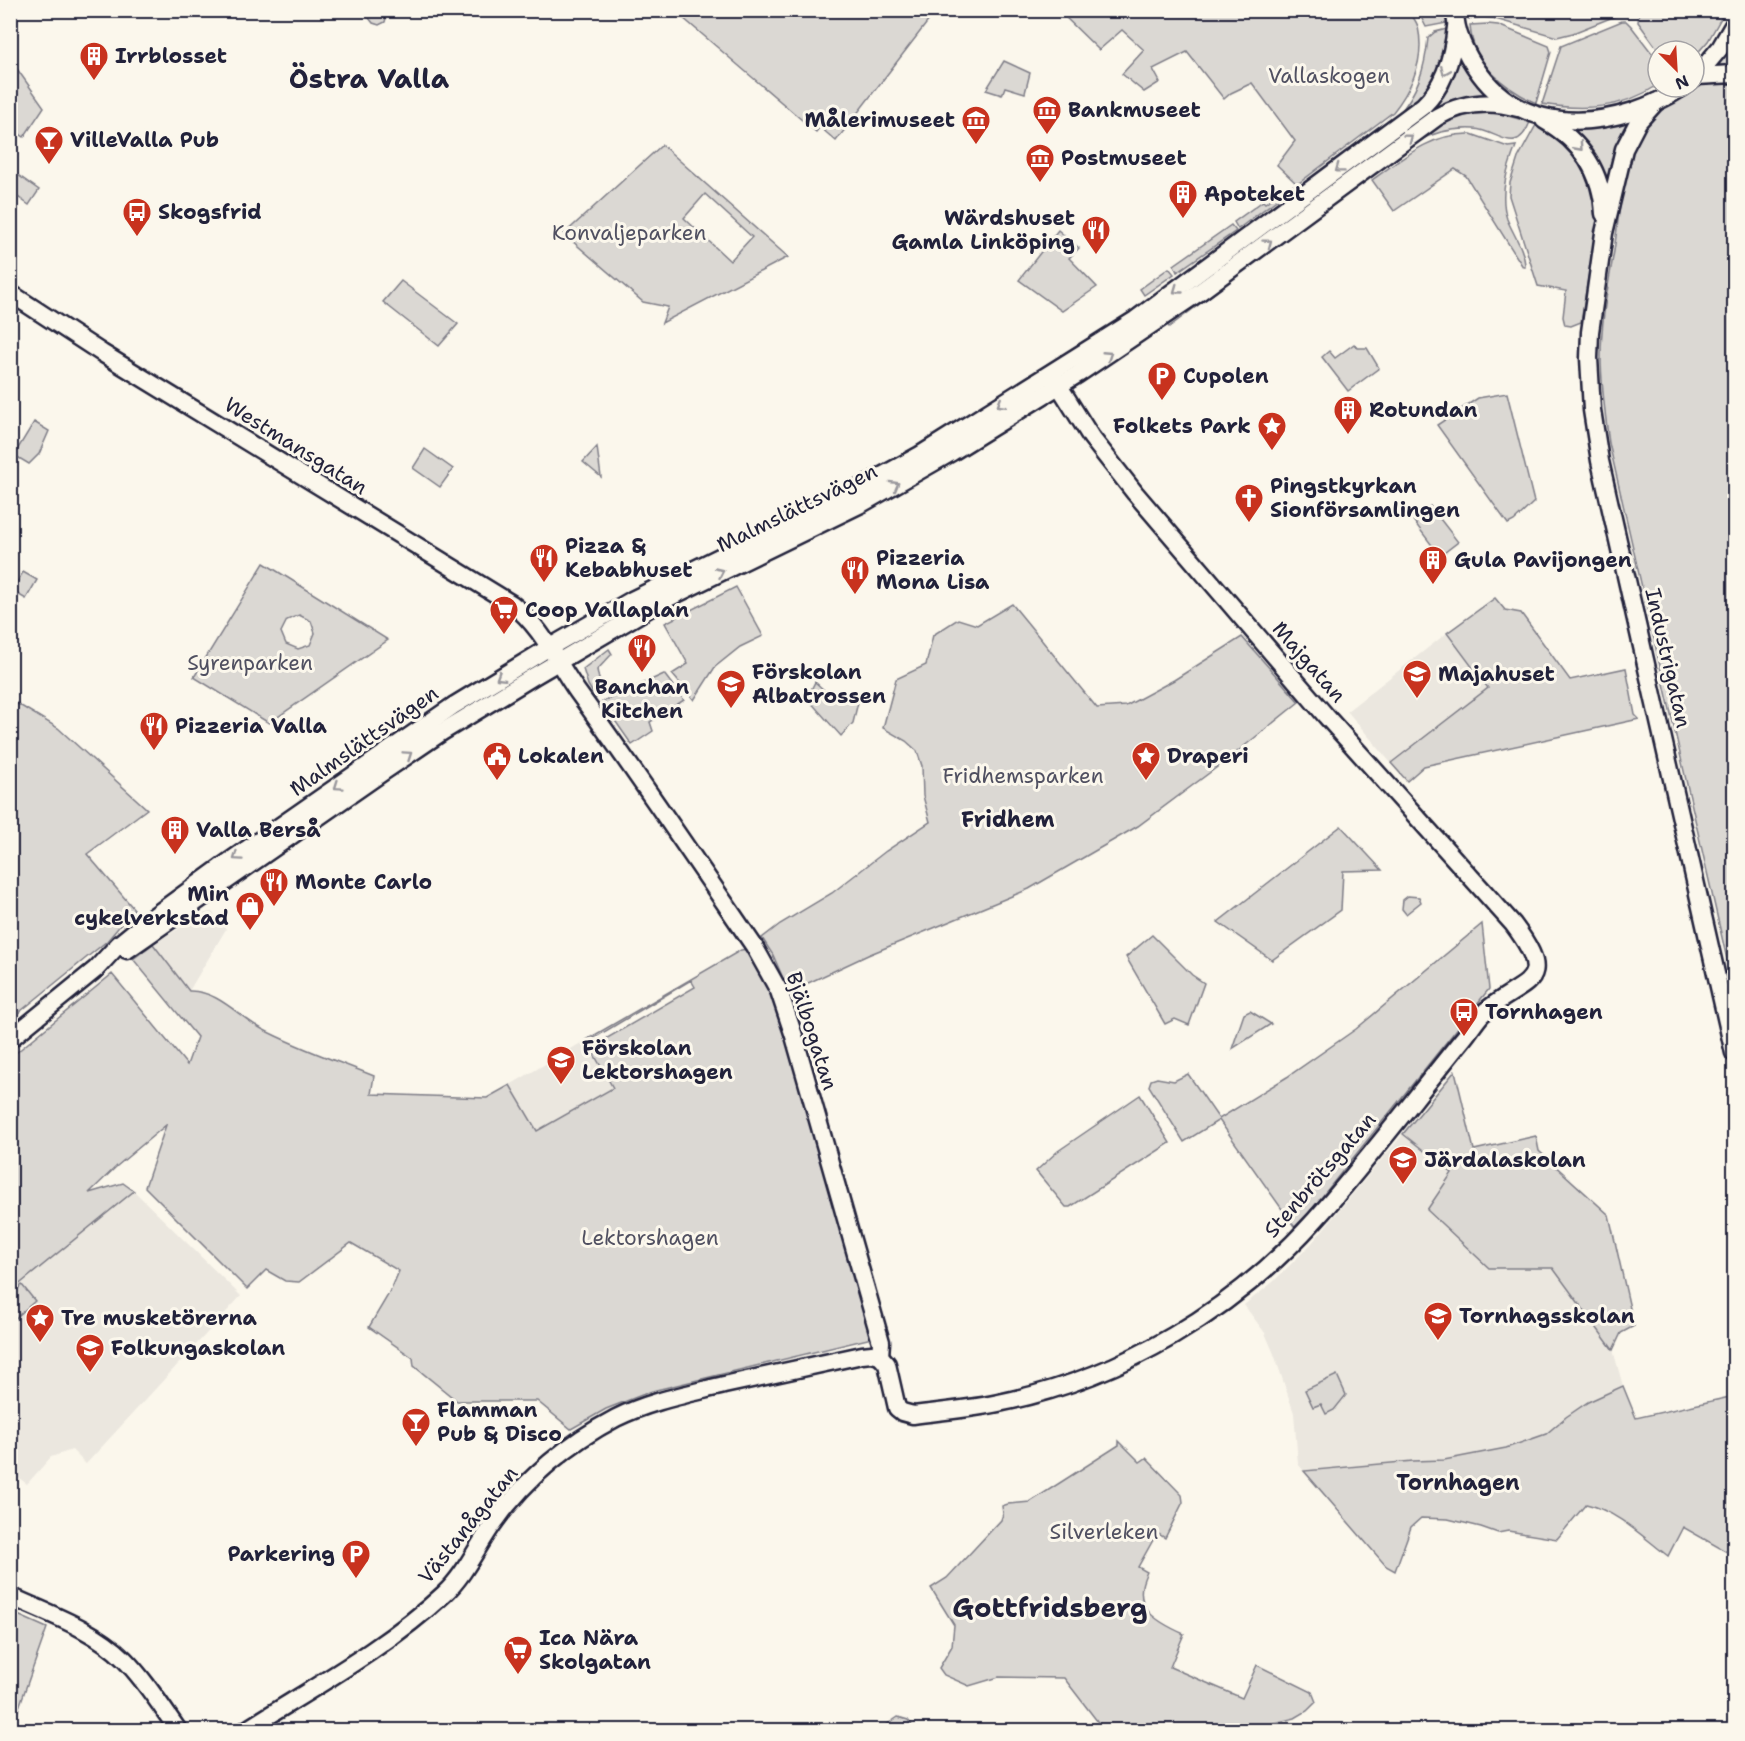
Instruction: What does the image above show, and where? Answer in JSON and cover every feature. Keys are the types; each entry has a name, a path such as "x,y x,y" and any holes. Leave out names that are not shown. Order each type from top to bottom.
{"main road":[{"name":"Industrigatan","path":"1456,19 1469,57 1485,81 1498,94 1572,139 1591,161 1602,198 1604,233"},
{"name":"Malmslättsvägen","path":"1055,380 1423,106 1435,91 1444,73 1452,50 1456,19"},
{"path":"1706,65 1720,48 1734,24"},
{"path":"1706,76 1734,74"},
{"path":"1656,102 1661,99"},
{"name":"Industrigatan","path":"1656,102 1638,122 1624,149 1604,233 1590,332 1589,382 1595,434 1606,491 1734,1053"},
{"name":"Malmslättsvägen","path":"10,1039 96,969 127,938 218,870 453,706 554,654 657,587 856,490 1055,380 1209,285 1437,117 1455,108 1472,104 1494,103 1566,120 1589,121 1624,114 1656,102"},
{"name":"Westmansgatan","path":"10,293 102,353 512,604 524,613 554,654"},
{"name":"Majgatan","path":"1055,380 1091,437 1135,493 1326,716 1513,924 1532,957 1534,976"},
{"name":"Bjälbogatan","path":"554,654 754,946 777,987 794,1036 881,1342 880,1356 887,1365 894,1401 900,1410"},
{"name":"Stenbrötsgatan","path":"900,1410 913,1415 956,1410 1000,1403 1045,1391 1120,1364 1174,1336 1202,1318 1275,1260 1304,1232 1340,1191 1464,1038 1472,1025 1489,1008 1526,985 1534,976"},
{"name":"Västanågatan","path":"246,1731 362,1657 413,1621 453,1584 497,1519 525,1486 560,1455 604,1425 631,1411 670,1398 862,1355 880,1356"},
{"path":"10,1596 81,1629 114,1650 142,1680 178,1731"}],"shaded area":[{"name":"Majahuset","path":"1447,633 1488,688 1391,763 1347,711"},
{"path":"212,912 226,929 189,991 153,944 205,913"},
{"name":"Förskolan Lektorshagen","path":"586,1040 613,1087 537,1131 510,1085"},
{"name":"Tornhagsskolan","path":"1403,1134 1453,1173 1427,1210 1489,1268 1553,1268 1613,1350 1623,1386 1588,1402 1546,1434 1506,1448 1444,1460 1304,1471 1298,1464 1294,1413 1274,1354 1265,1333 1244,1305 1273,1282 1311,1244"},
{"name":"Folkungaskolan","path":"134,1191 241,1296 86,1464 72,1450 51,1457 27,1484 11,1472 11,1291"}],"green space":[{"path":"373,10 398,11 394,14 387,14 385,22 379,25 373,23 369,18"},
{"path":"1468,10 1628,11 1557,37 1492,18 1469,19"},
{"path":"1642,10 1725,11 1706,43 1706,39 1650,39 1638,22 1639,13"},
{"path":"675,11 936,11 836,141 820,127 816,132"},
{"name":"Vallaskogen","path":"1059,11 1409,11 1418,27 1420,50 1411,83 1393,112 1238,229 1234,222 1263,201 1265,203 1271,199 1270,196 1297,184 1277,165 1295,141 1252,83 1224,99 1187,52 1153,69 1160,82 1144,92 1122,74 1144,50 1122,30 1099,50"},
{"path":"1418,11 1446,11 1447,23 1426,27"},
{"path":"1626,21 1646,45 1646,92 1630,99 1602,106 1572,107 1542,104 1561,46"},
{"path":"1470,25 1498,25 1549,46 1551,52 1536,103 1512,90 1483,62 1472,39"},
{"path":"1447,29 1448,44 1430,91 1397,116 1419,80 1428,38 1435,32"},
{"path":"1734,40 1734,68 1713,69"},
{"path":"1461,56 1493,96 1471,96 1447,103 1138,325 1433,106 1449,88"},
{"path":"10,59 44,107 24,137 11,128"},
{"path":"1004,61 1030,73 1025,93 1005,87 1002,95 986,90"},
{"path":"1734,80 1734,990 1609,443 1602,389 1601,356 1607,290 1623,185 1638,136 1652,116 1675,99 1706,99 1706,83"},
{"path":"1490,111 1530,122 1525,133 1512,140 1474,129 1451,130 1421,139 1169,327 1166,323 1438,124 1460,114"},
{"path":"1635,115 1608,200 1595,157 1564,125"},
{"path":"1536,125 1567,143 1590,178 1598,217 1581,322 1571,326 1565,325 1563,317 1566,291 1538,286 1509,196 1510,183 1518,158"},
{"path":"1471,134 1508,147 1516,146 1507,173 1504,200 1507,219 1521,248 1525,267 1466,176 1455,169 1394,211 1372,180 1430,142"},
{"name":"Konvaljeparken","path":"662,145 788,257 662,323 668,307 643,302 564,234","holes":["705,194 752,237 730,261 684,218"]},
{"path":"15,173 39,190 29,205 11,192 11,180"},
{"path":"1231,225 1236,231 1177,272 1174,265"},
{"path":"1058,230 1079,248 1069,258 1097,287 1062,311 1019,280"},
{"path":"1169,268 1174,274 1144,295 1140,289"},
{"path":"401,281 458,324 439,346 383,302"},
{"path":"1354,344 1357,348 1367,348 1379,368 1348,391 1322,357 1329,351 1335,358"},
{"path":"1507,393 1534,502 1508,524 1437,425 1478,398"},
{"path":"34,422 49,431 39,454 29,464 14,455"},
{"path":"597,447 601,477 583,462"},
{"path":"425,449 453,469 440,487 413,468"},
{"path":"1430,506 1458,542 1440,556 1412,519"},
{"name":"Syrenparken","path":"264,563 388,640 269,723 194,677","holes":["299,615 311,621 315,633 310,645 298,649 286,644 281,632 287,620"]},
{"path":"23,572 37,580 26,599 12,591"},
{"path":"736,587 763,636 740,647 715,667 694,700 672,674 688,664 665,623"},
{"path":"1495,598 1505,610 1521,613 1570,680 1626,668 1635,715 1639,719 1424,766 1407,781 1391,763 1488,688 1447,633"},
{"name":"Fridhemsparken","path":"1012,604 1097,708 1126,706 1174,680 1242,637 1299,702 1232,756 1138,826 1029,889 868,955 789,992 773,955 762,938 780,924 832,893 886,851 930,822 923,796 922,766 917,751 906,741 883,728 896,679 926,665 933,635 958,619 977,625"},
{"path":"609,649 612,654 597,670 602,693 596,698 588,685 583,669"},
{"path":"664,674 684,700 650,722 653,731 632,745 602,702"},
{"path":"815,682 834,699 859,698 853,723 841,736 807,698"},
{"path":"11,700 58,728 147,809 87,854 134,909 107,941 11,1019"},
{"path":"1341,826 1382,870 1343,871 1341,910 1272,960 1218,922"},
{"path":"1408,896 1419,897 1421,902 1406,914 1402,909 1403,900"},
{"path":"1482,924 1489,989 1296,1229 1219,1120 1184,1142 1149,1086 1151,1080 1157,1078 1174,1081 1188,1074 1219,1119 1287,1077 1356,1029"},
{"path":"1152,935 1192,975 1204,983 1189,1025 1175,1019 1165,1024 1126,957"},
{"name":"Lektorshagen","path":"153,944 189,991 218,999 253,1024 276,1036 374,1076 371,1094 487,1098 510,1085 537,1131 613,1088 586,1040 741,950 748,949 780,1013 872,1338 652,1391 606,1409 571,1429 537,1401 457,1401 414,1366 413,1358 369,1327 391,1290 399,1271 351,1243 299,1282 285,1281 266,1270 247,1289 145,1187 166,1125 89,1193 123,1183 134,1191 11,1291 11,1057 112,974 187,1065 197,1037 133,959","holes":["691,980 695,987 592,1047 589,1041"]},
{"path":"1250,1011 1271,1024 1232,1049 1244,1014"},
{"path":"1455,1071 1474,1150 1536,1136 1539,1151 1609,1215 1634,1326 1621,1333 1613,1350 1553,1268 1489,1268 1427,1210 1452,1173 1403,1134"},
{"path":"1140,1095 1170,1143 1070,1207 1066,1207 1036,1171 1058,1151"},
{"path":"22,1285 35,1301 11,1322 11,1295"},
{"path":"1337,1375 1346,1395 1334,1410 1326,1414 1321,1404 1313,1407 1305,1390"},
{"path":"1623,1386 1636,1418 1730,1397 1734,1415 1734,1556 1683,1527 1668,1556 1608,1512 1586,1504 1557,1539 1508,1531 1498,1533 1448,1519 1421,1518 1411,1527 1395,1571 1386,1566 1304,1471 1444,1460 1506,1448 1546,1434 1588,1402"},
{"name":"Silverleken","path":"1119,1441 1140,1462 1146,1458 1182,1495 1183,1502 1165,1538 1157,1533 1138,1567 1147,1572 1142,1584 1141,1595 1149,1612 1164,1624 1184,1634 1170,1667 1242,1698 1257,1665 1312,1692 1316,1702 1307,1711 1295,1718 1245,1730 1104,1730 1064,1678 999,1677 969,1686 944,1675 939,1668 952,1646 954,1625 931,1588 947,1578 1001,1520 1002,1506 1030,1502 1119,1445"},
{"path":"11,1612 47,1628 10,1730"},
{"path":"898,1717 908,1720 915,1730 879,1730"}],"place":[{"name":"Irrblosset","path":"94,82"},
{"name":"Bankmuseet","path":"1047,136"},
{"name":"Målerimuseet","path":"976,146"},
{"name":"VilleValla Pub","path":"49,166"},
{"name":"Postmuseet","path":"1040,184"},
{"name":"Apoteket","path":"1183,220"},
{"name":"Skogsfrid","path":"137,238"},
{"name":"Wärdshuset Gamla Linköping","path":"1096,256"},
{"name":"Cupolen","path":"1162,402"},
{"name":"Rotundan","path":"1348,436"},
{"name":"Folkets Park","path":"1272,452"},
{"name":"Pingstkyrkan Sionförsamlingen","path":"1249,524"},
{"name":"Pizza & Kebabhuset","path":"544,584"},
{"name":"Gula Pavijongen","path":"1433,586"},
{"name":"Pizzeria Mona Lisa","path":"855,596"},
{"name":"Coop Vallaplan","path":"504,636"},
{"name":"Banchan Kitchen","path":"642,674"},
{"name":"Majahuset","path":"1417,700"},
{"name":"Förskolan Albatrossen","path":"731,710"},
{"name":"Pizzeria Valla","path":"154,752"},
{"name":"Lokalen","path":"497,782"},
{"name":"Draperi","path":"1146,782"},
{"name":"Valla Berså","path":"175,856"},
{"name":"Monte Carlo","path":"274,908"},
{"name":"Min cykelverkstad","path":"250,932"},
{"name":"Tornhagen","path":"1464,1038"},
{"name":"Förskolan Lektorshagen","path":"561,1086"},
{"name":"Järdalaskolan","path":"1403,1186"},
{"name":"Tornhagsskolan","path":"1438,1342"},
{"name":"Tre musketörerna","path":"40,1344"},
{"name":"Folkungaskolan","path":"90,1374"},
{"name":"Flamman Pub & Disco","path":"416,1448"},
{"name":"Parkering","path":"356,1580"},
{"name":"Ica Nära Skolgatan","path":"518,1676"}],"district":[{"name":"Östra Valla","path":"369,79"},
{"name":"Fridhem","path":"1008,819"},
{"name":"Tornhagen","path":"1458,1482"},
{"name":"Gottfridsberg","path":"1050,1608"}]}
